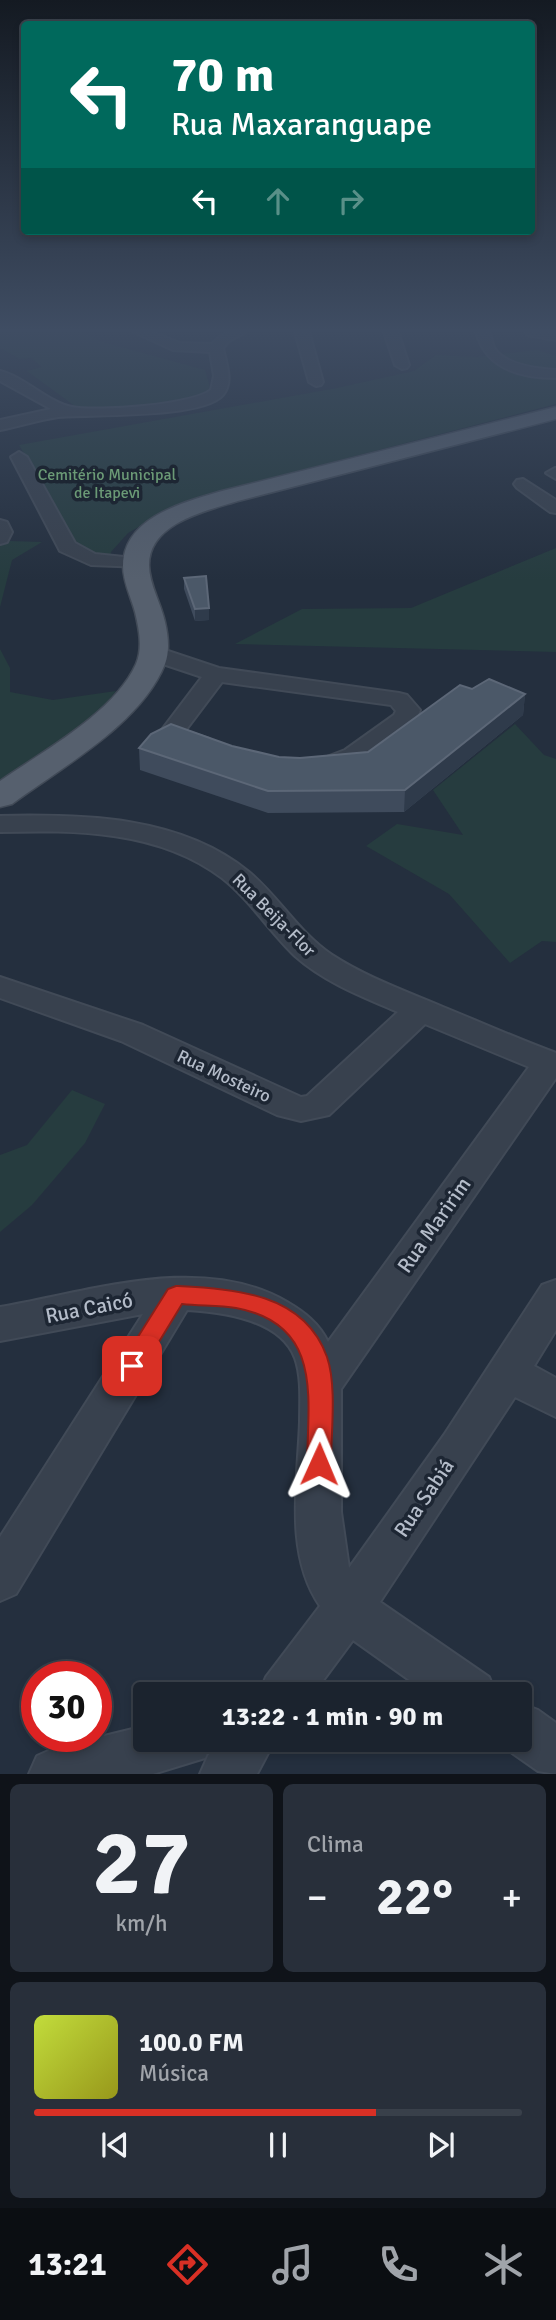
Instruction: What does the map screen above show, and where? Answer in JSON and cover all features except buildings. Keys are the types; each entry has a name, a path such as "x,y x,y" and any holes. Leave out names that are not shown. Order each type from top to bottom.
{"main road":[{"path":"0,797 90,731 121,705 141,682 153,653 152,625 136,563 144,539 155,528 206,504 336,468 550,415"}],"street":[{"path":"0,425 53,415"},
{"path":"19,457 67,547 91,559 136,563"},
{"path":"523,484 556,508"},
{"path":"0,526 3,532 0,538"},
{"path":"153,653 216,674 399,700 408,710 405,719 341,760 330,766 300,771"},
{"path":"216,674 173,731 178,737 216,750"},
{"name":"Rua Beija-Flor","path":"0,824 50,822 128,829 161,838 199,854 229,870 260,898 317,959 350,978 420,1010"},
{"name":"Rua Mosteiro","path":"0,987 132,1033 289,1106 301,1109 317,1106 420,1010"},
{"path":"420,1010 552,1064"},
{"name":"Rua Maririm","path":"320,1387 552,1064"},
{"path":"0,1578 176,1295"},
{"name":"Rua Caicó","path":"0,1324 106,1303 176,1295 235,1299 261,1306 301,1333 316,1359 320,1387 321,1546 332,1584 350,1608"},
{"name":"Rua Sabiá","path":"292,1682 350,1608 509,1372 556,1296"},
{"path":"509,1372 556,1399"},
{"path":"350,1608 455,1682"},
{"path":"532,1736 556,1753"},
{"path":"55,1774 140,1752"},
{"path":"226,1774 242,1752"}],"green space":[{"name":"Cemitério Municipal de Itapevi","path":"188,415 514,415 286,474 156,517 128,533 111,552 110,559 82,552 19,445"},
{"path":"10,541 42,542 12,560 0,607 0,544"},
{"path":"556,548 556,652 235,644 302,609 411,608"},
{"path":"0,649 10,668 10,692 53,700 116,691 101,710 0,786"},
{"path":"515,724 544,755 556,759 556,942 542,941 510,963 449,894 366,846 397,824 463,835 433,790"},
{"path":"72,1090 105,1104 85,1143 32,1205 0,1232 0,1155 27,1145"}],"route":[{"path":"132,1366 176,1295 235,1299 261,1306 301,1333 316,1359 320,1387 319,1464"}]}
